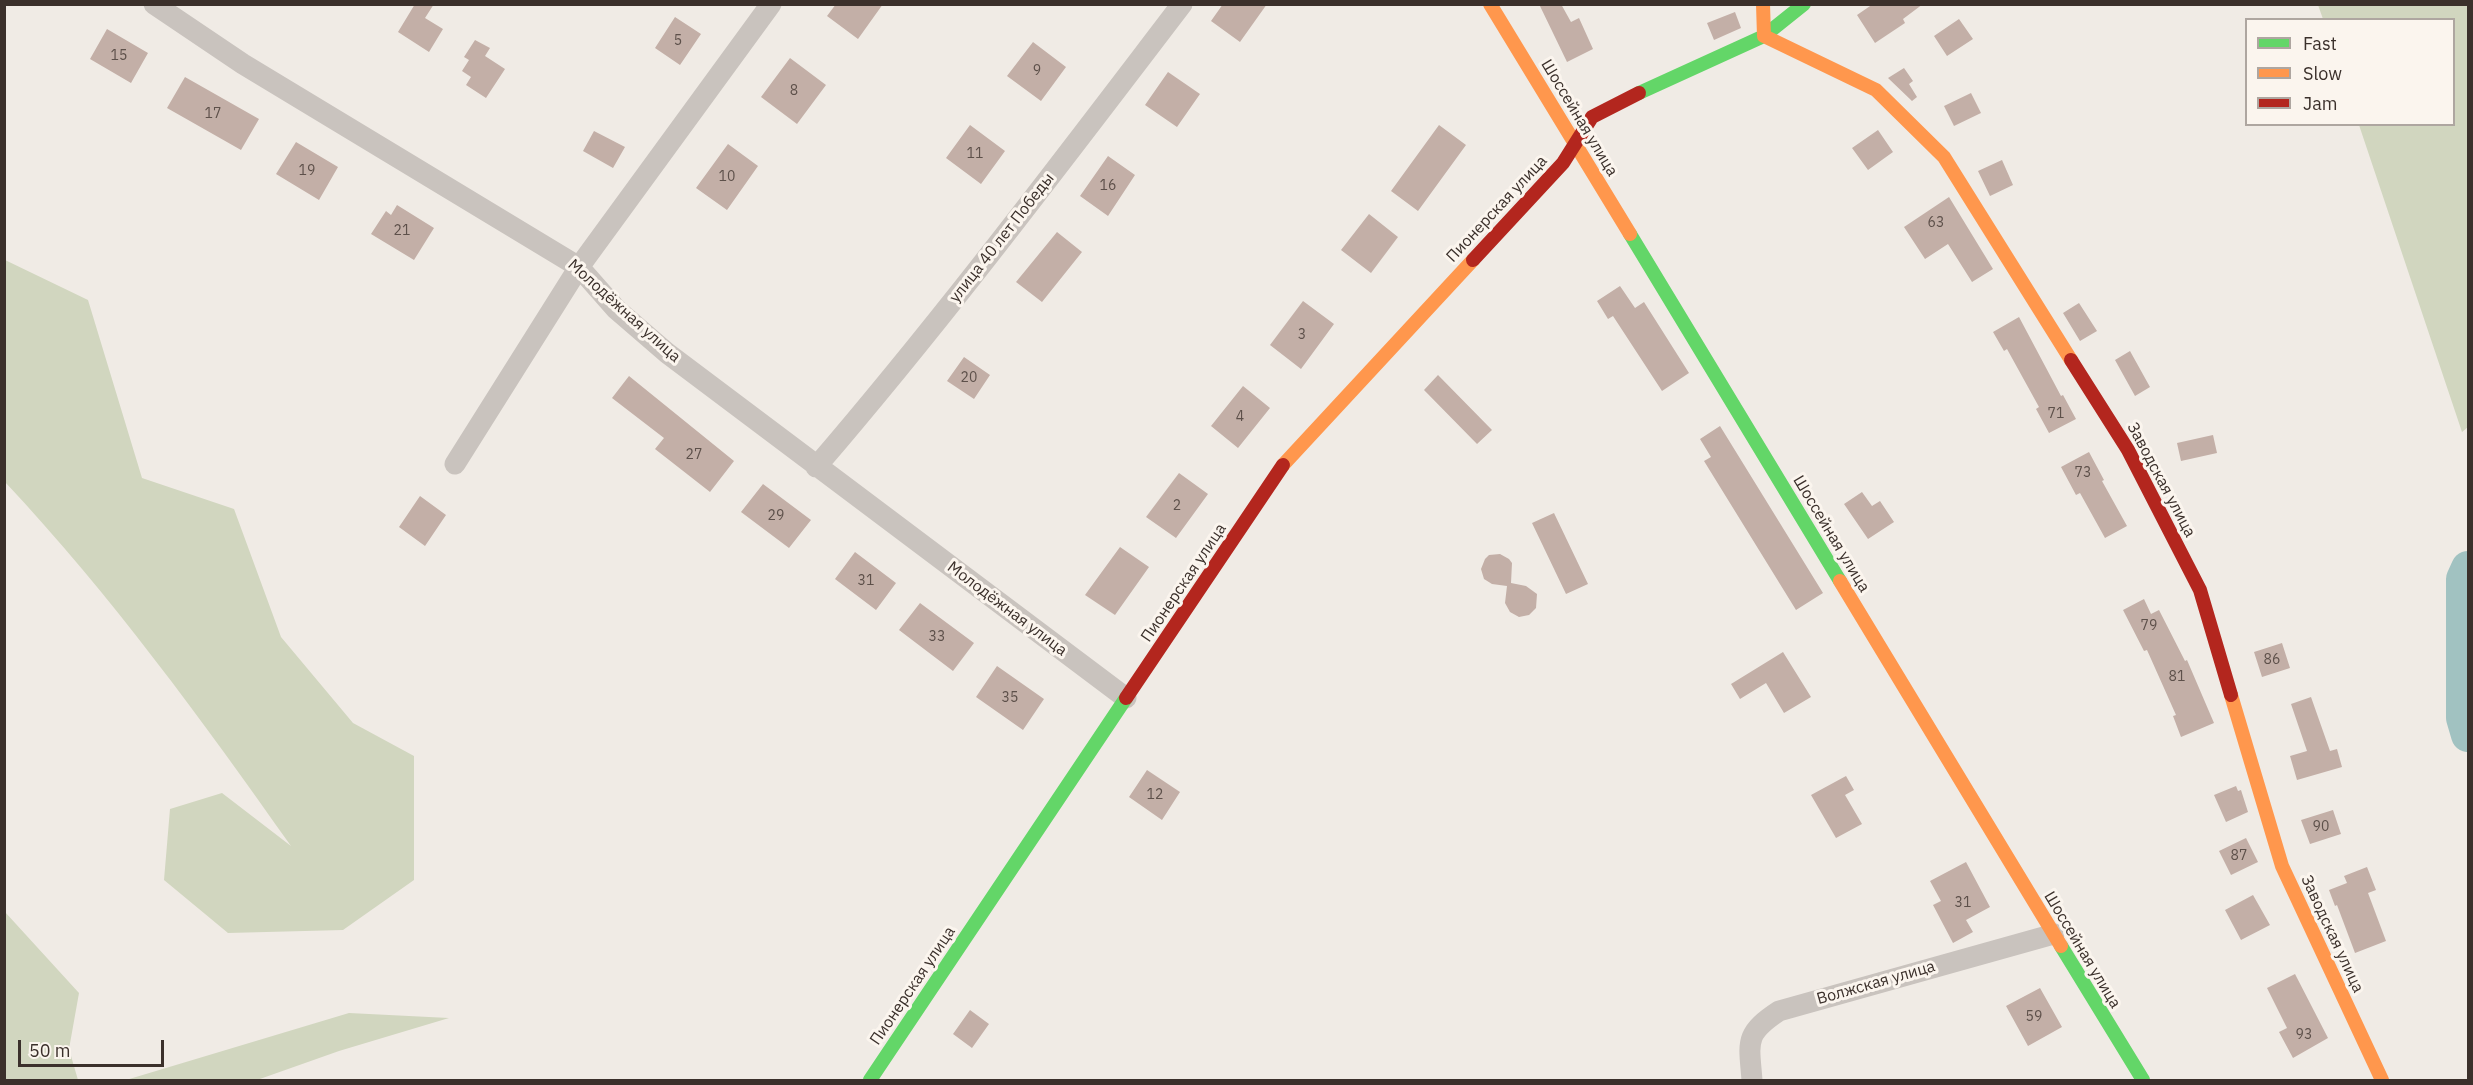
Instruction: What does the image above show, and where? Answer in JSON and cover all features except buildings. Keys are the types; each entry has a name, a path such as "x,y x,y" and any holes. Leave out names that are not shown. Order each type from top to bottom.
{"street":[{"name":"Молодёжная улица","path":"154,4 243,64 579,267 616,309 667,353 1126,698"},
{"path":"455,464 579,267 771,4"},
{"name":"улица 40 лет Победы","path":"816,467 888,384 1182,4"},
{"name":"Шоссейная улица","path":"1490,4 2143,1080"},
{"path":"1763,4 1764,36"},
{"name":"Пионерская улица","path":"870,1080 1287,458 1563,163 1574,142 1592,117 1764,36 1804,4"},
{"name":"Заводская улица","path":"1764,36 1876,90 1944,157 2128,450 2200,590 2282,866 2382,1080"},
{"name":"Волжская улица","path":"1752,1080 1749,1041 1762,1022 1779,1011 2054,934"}],"green space":[{"path":"2318,5 2468,5 2468,427 2462,432 2359,126 2455,126 2455,18 2323,18"},
{"path":"5,260 88,300 142,478 234,509 281,637 353,723 414,756 414,880 343,930 228,933 164,880 170,809 222,793 291,846 224,752 119,614 5,482"},
{"path":"5,912 79,993 69,1049 78,1080 5,1080"},
{"path":"349,1013 449,1018 339,1051 257,1080 126,1080"}],"waterway":[{"path":"2468,568 2463,579 2463,718 2468,735"}],"traffic: fast":[{"path":"1639,93 1764,36 1804,4"},
{"path":"1630,234 1840,581"},
{"path":"870,1080 1126,698"},
{"path":"2061,946 2143,1080"}],"traffic: slow":[{"path":"1490,4 1630,234"},
{"path":"1763,4 1764,36 1876,90 1944,157 2071,360"},
{"path":"1283,465 1473,260"},
{"path":"1840,581 2061,946"},
{"path":"2231,695 2282,866 2382,1080"}],"traffic: jam":[{"path":"1473,260 1563,163 1592,117 1639,93"},
{"path":"2071,360 2128,450 2200,590 2231,695"},
{"path":"1126,698 1283,465"}]}
